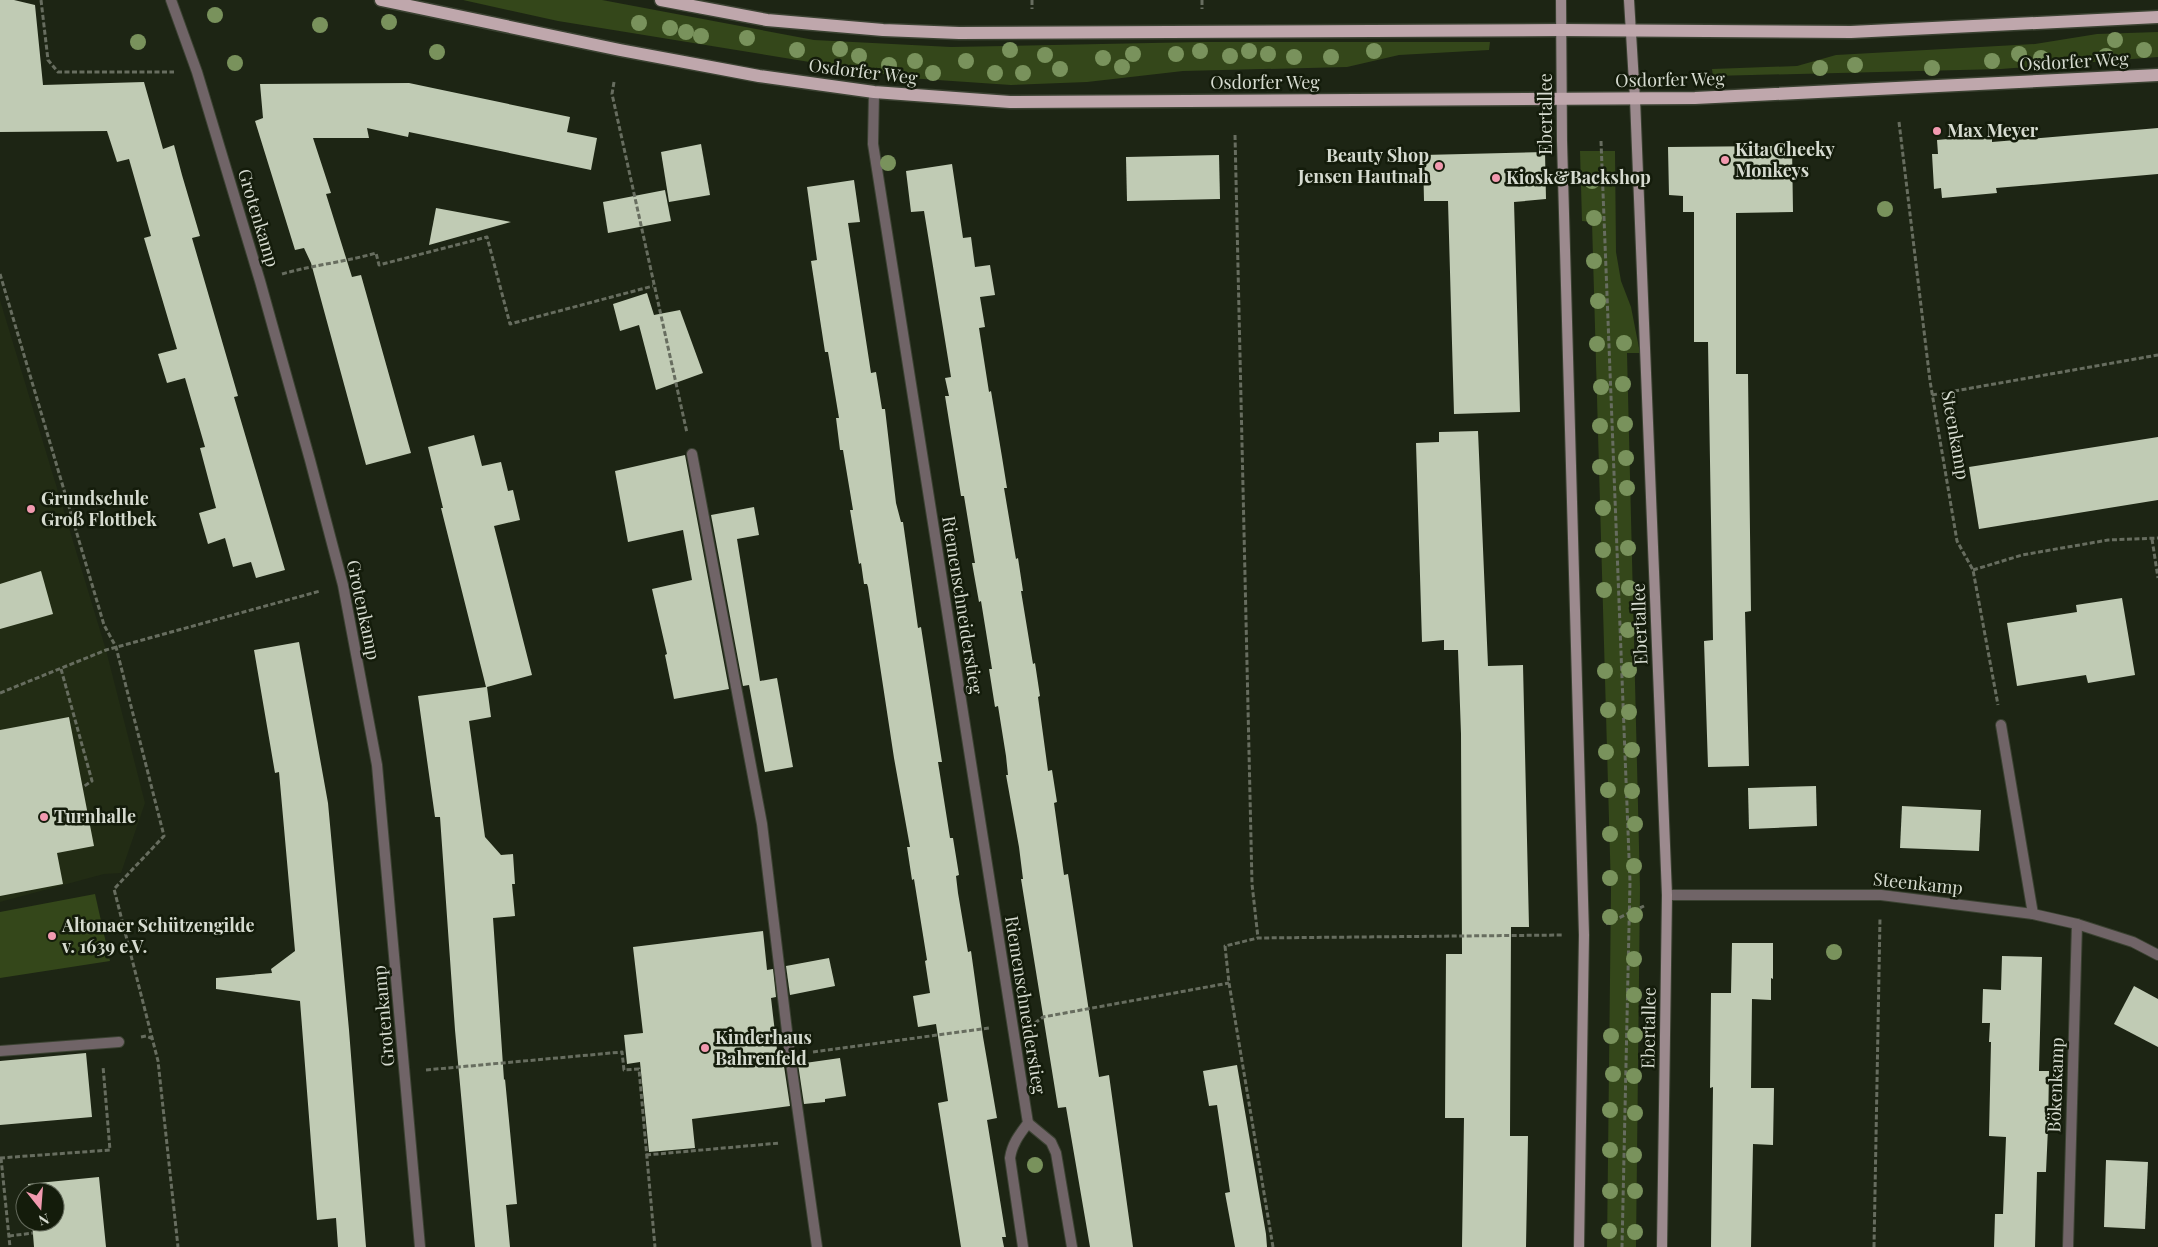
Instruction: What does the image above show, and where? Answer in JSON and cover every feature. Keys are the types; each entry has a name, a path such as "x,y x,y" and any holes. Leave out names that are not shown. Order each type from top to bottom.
{"main road":[{"name":"Osdorfer Weg","path":"381,0 620,50 759,76 874,92 1010,102 1704,98 2158,75"},
{"path":"662,0 767,20 883,30 959,33 1561,30 1851,32 2158,17"},
{"name":"Ebertallee","path":"1561,0 1562,141 1584,935 1579,1247"},
{"name":"Ebertallee","path":"1629,0 1635,99 1667,895 1662,1247"}],"street":[{"name":"Grotenkamp","path":"171,0 197,72 260,281 343,584 377,765 406,1071 420,1247"},
{"name":"Riemenschneiderstieg","path":"874,92 873,144 1028,1123"},
{"path":"692,454 762,824 801,1141 817,1247"},
{"path":"2001,725 2033,914"},
{"name":"Steenkamp","path":"1667,895 1880,895 2033,914 2077,924 2133,942 2158,955"},
{"name":"Bökenkamp","path":"2068,1247 2077,924"},
{"path":"0,1051 119,1042"},
{"path":"1023,1247 1010,1158 1016,1138 1028,1123 1051,1142 1056,1152 1072,1247"}],"path":[{"path":"41,0 48,60 58,72 197,72"},
{"path":"614,82 612,94 692,454"},
{"name":"Steenkamp","path":"1899,122 1932,395 1957,541 1973,570 2001,725"},
{"path":"1235,135 1252,884 1258,938"},
{"path":"1602,141 1630,882 1622,1247"},
{"path":"260,281 306,267 346,262 376,254 379,266 487,237 510,324 654,286"},
{"path":"0,274 104,625 116,647 164,836 114,889 158,1061 178,1247"},
{"path":"1932,395 2158,356"},
{"path":"1973,570 2022,555 2108,540 2158,538"},
{"path":"2152,539 2158,578"},
{"path":"0,693 116,647 343,584"},
{"path":"61,669 92,781 82,787"},
{"path":"1273,1247 1229,983 1225,946 1258,938 1584,935 1667,895"},
{"path":"1874,1247 1880,895"},
{"path":"1043,1017 1229,983"},
{"path":"790,1056 988,1027"},
{"path":"10,1247 1,1158 110,1150 102,1044"},
{"path":"406,1071 622,1052 624,1070 639,1069 655,1247"},
{"path":"646,1155 801,1141"},
{"path":"9,1236 33,1233"}],"shaded area":[{"name":"Grundschule Groß Flottbek","path":"0,300 106,650 145,803 121,873 104,874 0,902"}],"green space":[{"path":"463,0 602,0 814,40 951,47 1200,42 1490,42 1489,50 1399,55 1347,67 1183,71 1087,82 1011,85 908,78 558,21"},
{"path":"2158,32 2158,57 2001,69 1713,76 1712,69 1797,66 1836,55 2035,44 2097,34"},
{"path":"1580,151 1615,151 1616,252 1621,281 1631,307 1640,353 1627,353 1640,888 1636,1247 1607,1247 1611,890 1592,222 1582,221"},
{"name":"Altonaer Schützengilde v. 1639 e.V.","path":"95,894 110,961 0,978 0,912"}],"building":[{"path":"0,0 14,0 35,5 43,85 144,82 163,149 174,145 200,236 192,238 238,396 234,397 285,570 256,578 251,562 233,567 225,538 208,544 199,513 216,508 200,448 205,447 185,378 167,383 158,354 177,349 144,238 151,236 129,159 117,162 107,131 0,132"},
{"path":"409,83 570,117 567,132 597,138 591,170 409,132 408,137 367,128 369,138 313,138 331,193 326,194 352,277 361,275 411,453 366,465 311,263 304,248 295,250 255,121 263,118 260,84"},
{"path":"2158,128 2158,174 1996,188 1997,193 1942,198 1941,188 1934,189 1932,154 1938,154 1937,140 1992,135 1992,142"},
{"path":"701,144 710,195 669,202 661,152"},
{"path":"1668,147 1792,147 1793,212 1736,213 1736,374 1748,374 1751,611 1745,612 1749,766 1708,767 1704,641 1713,640 1708,342 1694,342 1694,212 1683,212 1683,196 1669,195"},
{"path":"1545,152 1546,199 1514,202 1520,412 1454,414 1448,201 1424,201 1423,155"},
{"path":"1219,155 1220,199 1127,201 1126,157"},
{"path":"952,164 963,238 971,237 975,267 990,265 995,295 980,297 985,327 979,328 1007,488 1004,488 1016,559 1018,558 1023,591 1021,591 1033,664 1035,663 1048,771 1052,770 1057,802 1054,803 1064,875 1068,874 1099,1077 1109,1075 1133,1247 1090,1247 1066,1107 1058,1108 1021,879 1023,879 1019,847 1006,775 1008,775 1006,756 998,706 995,707 989,669 992,669 981,601 979,602 972,563 975,563 964,496 961,496 945,396 949,396 945,378 951,377 924,211 911,212 906,171"},
{"path":"854,180 860,222 848,223 871,373 876,372 882,409 885,409 896,503 901,522 903,522 918,628 921,627 942,762 938,762 950,838 953,838 959,875 956,876 958,893 968,952 971,951 997,1118 987,1120 1006,1237 1002,1237 1004,1247 961,1247 938,1103 948,1101 936,1024 918,1027 913,996 930,993 925,961 927,960 914,879 912,880 907,847 910,847 894,758 868,587 867,584 864,584 861,563 859,564 850,510 853,510 843,450 840,450 836,418 839,418 828,352 825,352 811,261 817,260 807,187"},
{"path":"665,190 671,221 608,233 603,202"},
{"path":"436,208 511,222 429,245"},
{"path":"647,293 654,315 680,310 703,373 656,390 639,325 620,331 613,304"},
{"path":"1478,431 1488,666 1523,665 1529,927 1511,927 1510,1136 1528,1136 1526,1247 1462,1247 1464,1118 1445,1118 1446,954 1462,954 1461,734 1458,650 1444,650 1444,640 1422,642 1416,443 1439,442 1439,432"},
{"path":"474,435 482,466 501,462 508,491 513,490 520,520 494,526 532,675 487,687 491,717 469,721 485,837 501,855 513,854 515,884 512,884 515,916 493,918 504,1080 517,1204 506,1205 510,1247 475,1247 455,1030 440,817 435,817 418,696 486,687 441,508 443,508 428,447"},
{"path":"2158,437 2158,500 1979,529 1969,467"},
{"path":"685,455 729,689 674,699 665,655 667,654 652,589 692,580 683,530 628,542 615,471"},
{"path":"754,507 759,535 737,539 760,681 777,678 793,767 765,772 749,685 743,686 711,515"},
{"path":"41,571 53,614 0,629 0,584"},
{"path":"2122,598 2135,675 2088,683 2086,675 2017,686 2007,623 2077,612 2076,605"},
{"path":"299,642 328,803 349,1030 366,1247 338,1247 336,1218 317,1220 300,1001 216,989 216,978 272,973 271,969 295,951 279,772 275,773 254,650"},
{"name":"Turnhalle","path":"69,717 94,846 57,853 63,884 0,896 0,730"},
{"path":"1816,786 1817,826 1749,829 1748,788"},
{"path":"1902,806 1981,810 1979,851 1900,848"},
{"name":"Kinderhaus Bahrenfeld","path":"763,931 767,970 773,969 776,997 771,998 779,1067 784,1066 790,1106 692,1119 695,1148 649,1152 640,1062 627,1064 624,1035 643,1033 633,947"},
{"path":"1732,943 1773,943 1771,1000 1752,999 1751,1088 1774,1088 1773,1145 1753,1144 1751,1247 1711,1247 1713,1087 1710,1088 1711,993 1731,993"},
{"path":"2002,956 2042,957 2039,1071 2049,1071 2048,1128 2046,1172 2037,1172 2035,1247 1994,1247 1995,1214 2003,1214 2006,1137 1989,1136 1990,1023 1982,1023 1983,989 2001,990"},
{"path":"829,958 835,986 790,995 786,966"},
{"path":"2134,986 2158,999 2158,1047 2114,1024"},
{"path":"86,1053 92,1117 0,1125 0,1061"},
{"path":"840,1058 846,1096 825,1099 825,1102 804,1104 798,1064"},
{"path":"1237,1065 1267,1247 1235,1247 1225,1193 1230,1192 1217,1105 1209,1106 1203,1071"},
{"path":"2106,1160 2148,1162 2145,1229 2104,1227"},
{"path":"99,1177 106,1247 34,1247 33,1232 65,1232 65,1182 48,1182"}],"place":[{"name":"Max Meyer","path":"1937,131"},
{"name":"Kita Cheeky Monkeys","path":"1725,160"},
{"name":"Beauty Shop Jensen Hautnah","path":"1439,166"},
{"name":"Kiosk&Backshop","path":"1496,178"},
{"name":"Grundschule Groß Flottbek","path":"31,509"},
{"name":"Turnhalle","path":"44,817"},
{"name":"Altonaer Schützengilde v. 1639 e.V.","path":"52,936"},
{"name":"Kinderhaus Bahrenfeld","path":"705,1048"}]}
